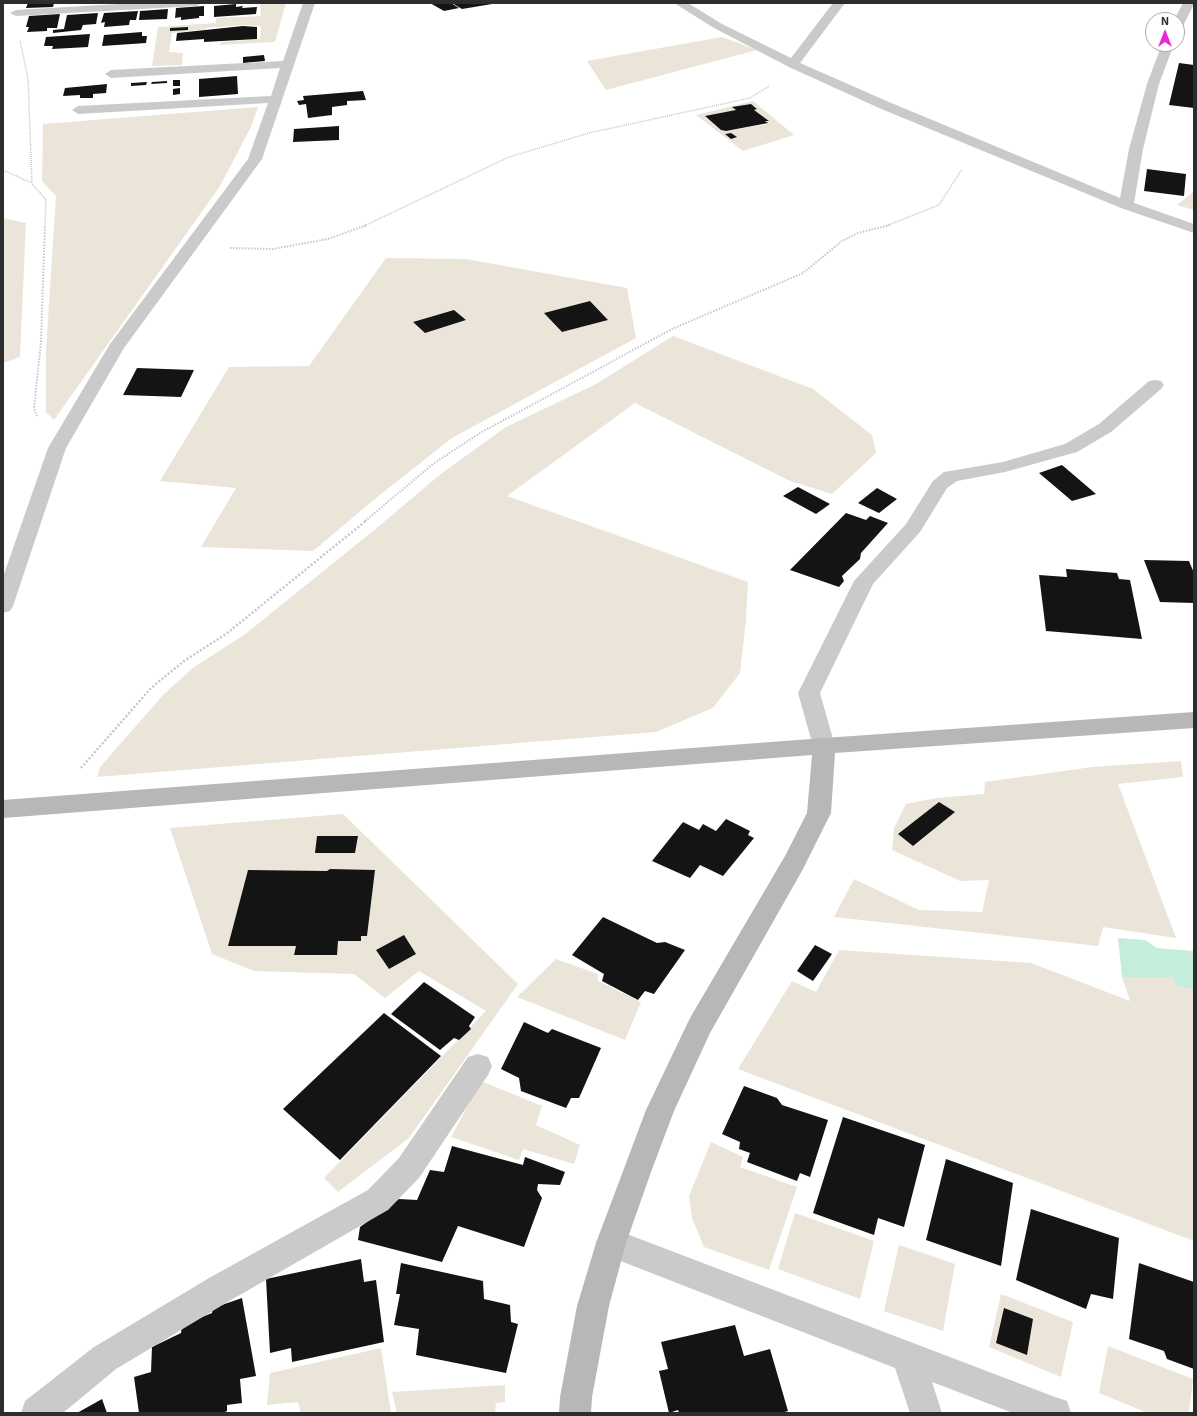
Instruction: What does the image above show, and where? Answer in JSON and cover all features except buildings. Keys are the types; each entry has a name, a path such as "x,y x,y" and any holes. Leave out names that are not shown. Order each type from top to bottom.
{"street":[{"path":"16,13 196,3"},
{"path":"3,606 57,448 116,347 255,159 309,3"},
{"path":"680,3 718,26 793,64 884,105 1126,205 1194,229"},
{"path":"793,64 839,3"},
{"path":"1126,205 1136,149 1153,84 1165,52"},
{"path":"111,74 288,64"},
{"path":"78,110 277,99"},
{"path":"575,1413 576,1397 593,1306 611,1243 660,1110 697,1033 794,862 819,813 824,746 809,693 864,581 913,528 940,485 951,476 1005,467 1071,448 1105,428 1155,385"},
{"path":"3,809 824,746 1194,720"},
{"path":"37,1413 105,1358 220,1289 378,1200 409,1168 478,1066"},
{"path":"611,1243 907,1355 1055,1413"},
{"path":"907,1355 926,1413"}],"path":[{"path":"16,13 28,78 30,167 32,184"},
{"path":"191,247 273,249 328,239 369,224 509,158 539,147 590,133 657,120 750,98 773,84 793,64"},
{"path":"49,805 152,688 184,661 226,634 323,557 433,464 480,433 672,329 803,273 842,241 858,233 893,224 939,205 966,164 988,148"},
{"path":"3,170 32,184 46,200 41,342 34,408 42,434 57,448"}],"shaded area":[{"path":"260,3 286,3 275,42 220,45 221,42 260,39 261,26 245,25 206,28 172,33 169,52 183,53 182,65 152,66 158,27 216,23 216,18 261,16"},
{"path":"722,37 757,50 606,90 587,61"},
{"path":"753,101 794,135 743,151 696,115","holes":["751,104 757,108 754,110 768,120 765,121 767,124 727,131 721,130 705,117 736,110 733,107"]},
{"path":"258,107 251,127 220,186 54,420 46,412 46,350 56,196 42,181 43,124"},
{"path":"1194,191 1194,210 1177,205"},
{"path":"3,218 26,223 20,357 3,363"},
{"path":"386,258 466,259 627,288 636,338 452,438 381,494 313,551 201,547 236,488 160,481 229,367 309,366","holes":["590,301 608,320 562,332 544,313","454,310 466,320 425,333 413,322"]},
{"path":"673,336 813,389 872,435 876,453 832,494 790,481 635,403 507,496 748,582 746,620 740,673 713,708 656,732 97,777 100,767 164,694 194,667 244,635 442,473 506,427 596,384"},
{"path":"1181,761 1183,777 1118,784 1176,938 1103,927 1098,946 834,917 854,879 919,910 982,912 989,880 960,881 892,850 894,828 906,804 936,798 984,794 985,782 1092,767"},
{"path":"343,814 518,984 409,1138 338,1192 324,1178 486,1011 419,971 385,998 354,974 254,971 212,954 170,828","holes":["317,836 358,836 355,853 316,853","375,870 367,936 361,936 360,941 338,941 336,955 294,955 296,946 228,946","404,936 416,954 389,969 376,950"]},
{"path":"1118,938 1145,940 1157,948 1194,951 1194,989 1178,987 1172,977 1122,977"},
{"path":"839,950 1031,963 1130,1001 1122,977 1172,977 1178,987 1194,989 1194,1241 738,1069 792,981 816,992"},
{"path":"556,959 598,974 598,981 641,1002 625,1040 517,997"},
{"path":"481,1081 542,1106 536,1125 580,1145 574,1164 523,1149 519,1160 451,1137"},
{"path":"711,1142 743,1157 740,1167 797,1187 769,1270 704,1247 692,1218 689,1196"},
{"path":"795,1213 874,1241 860,1299 778,1269"},
{"path":"899,1245 955,1264 943,1331 884,1311"},
{"path":"1001,1294 1073,1322 1061,1377 989,1347"},
{"path":"1108,1346 1193,1379 1189,1413 1148,1413 1099,1393"},
{"path":"381,1348 391,1413 301,1413 298,1402 267,1405 270,1373"},
{"path":"505,1385 505,1402 496,1403 495,1413 397,1413 392,1392"}]}
